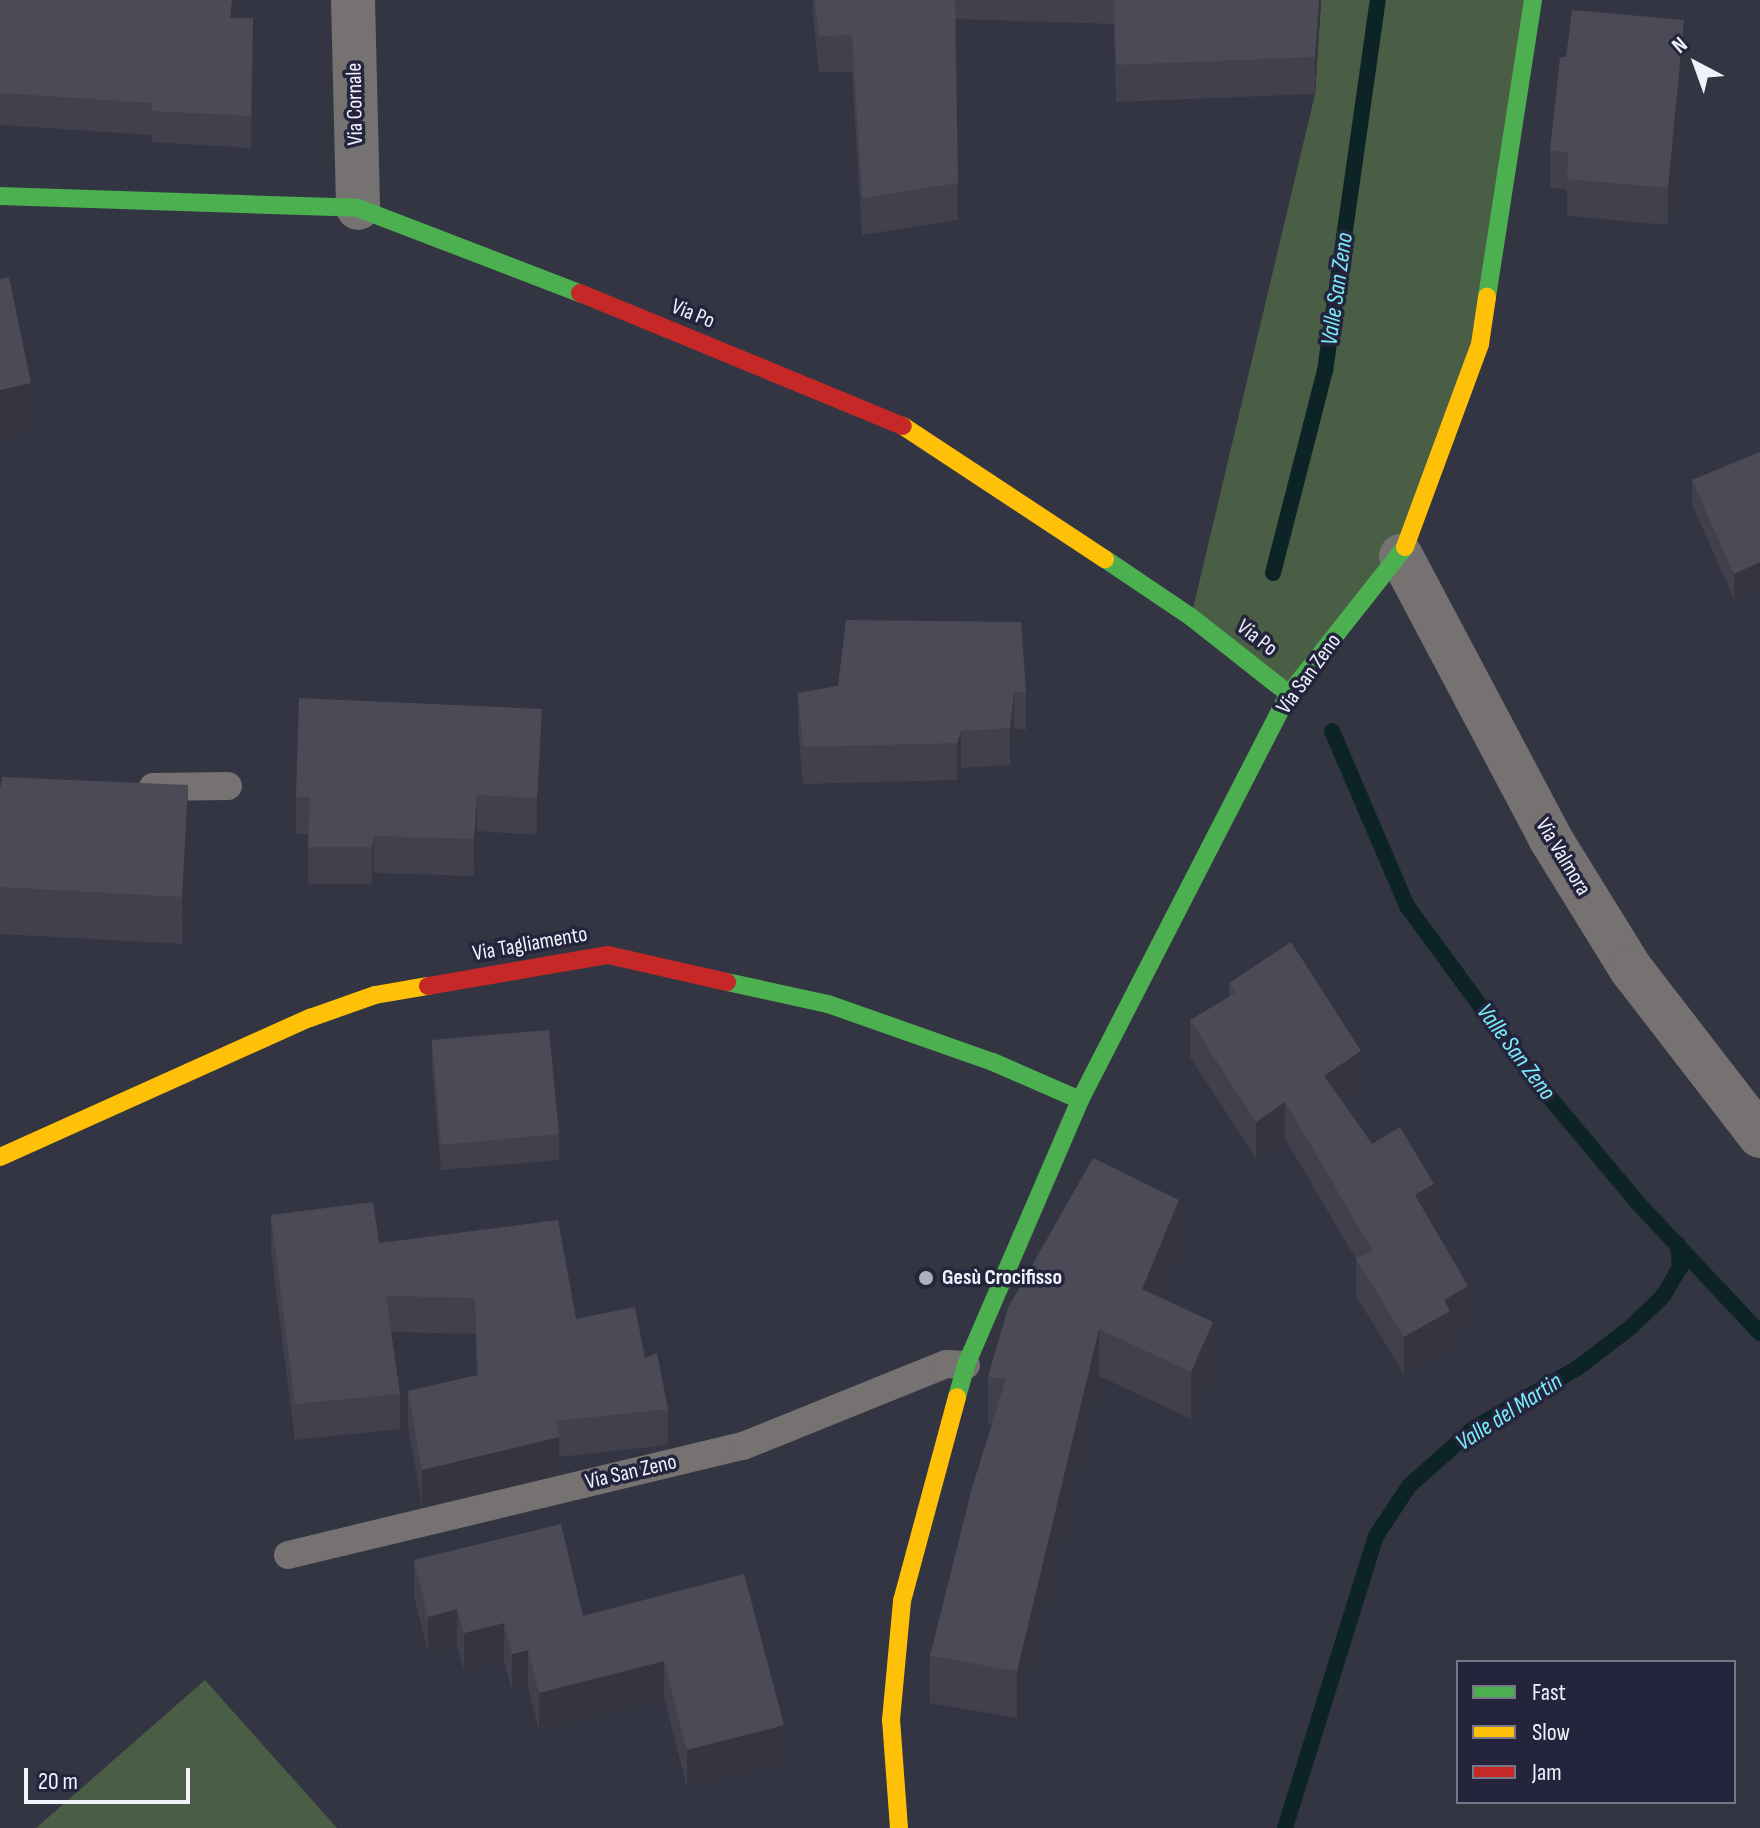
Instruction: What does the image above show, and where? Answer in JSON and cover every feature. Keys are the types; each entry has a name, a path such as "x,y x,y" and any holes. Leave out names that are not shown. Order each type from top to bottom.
{"street":[{"name":"Via Cornale","path":"353,0 358,208"},
{"name":"Via San Zeno","path":"899,1828 891,1720 902,1601 966,1365 1080,1100 1289,694 1401,556 1480,344 1533,0"},
{"name":"Via Po","path":"0,196 358,208 450,239 914,431 1191,617 1289,694"},
{"name":"Via Valmora","path":"1401,556 1550,838 1631,969 1760,1136"},
{"name":"Via Tagliamento","path":"0,1157 310,1018 375,995 608,955 828,1004 993,1062 1080,1100"}],"lane":[{"path":"122,787 228,786"},
{"name":"Via San Zeno","path":"288,1555 743,1446 946,1364 966,1365"}],"green space":[{"path":"1321,0 1533,0 1480,344 1401,556 1289,694 1191,617 1315,94"},
{"path":"205,1680 337,1828 36,1828"}],"building":[{"path":"0,0 232,0 230,18 253,18 251,116 152,111 152,103 0,93"},
{"path":"815,0 955,0 958,183 862,198 852,35 819,36"},
{"path":"1114,0 1319,0 1315,57 1116,65"},
{"path":"1572,10 1684,20 1668,188 1567,179 1568,152 1550,151 1560,57 1566,57"},
{"path":"9,277 31,383 0,390 0,279"},
{"path":"1760,452 1760,562 1734,574 1692,480"},
{"path":"846,620 1021,622 1026,693 1014,691 1010,728 961,731 957,743 803,747 798,693 838,686"},
{"path":"299,698 542,709 537,798 477,795 474,839 374,836 372,847 308,847 310,797 296,797"},
{"path":"2,777 188,785 182,897 0,887"},
{"path":"1291,942 1361,1051 1324,1076 1372,1144 1400,1127 1434,1184 1415,1195 1468,1286 1444,1300 1450,1311 1404,1337 1356,1259 1373,1251 1285,1102 1256,1122 1190,1020 1236,993 1229,983"},
{"path":"549,1030 559,1134 441,1145 432,1040"},
{"path":"1093,1158 1179,1200 1142,1289 1213,1322 1191,1372 1099,1329 1017,1671 930,1656 972,1488 1006,1379 988,1377 1008,1308"},
{"path":"373,1202 379,1243 558,1220 576,1319 635,1307 645,1358 657,1353 668,1409 556,1421 559,1437 422,1470 408,1391 478,1375 475,1298 386,1296 400,1394 295,1404 271,1215"},
{"path":"561,1524 583,1616 744,1574 784,1725 687,1750 664,1661 539,1693 528,1650 512,1654 504,1623 464,1633 457,1609 428,1617 414,1560"}],"waterway":[{"name":"Valle San Zeno","path":"1273,573 1325,371 1378,0"},
{"name":"Valle San Zeno","path":"1332,731 1407,906 1535,1080 1636,1201 1760,1333"},
{"name":"Valle del Martin","path":"1285,1828 1376,1536 1409,1486 1473,1429 1579,1367 1631,1327 1663,1296 1680,1268 1678,1244"}],"traffic: fast":[{"path":"1487,297 1533,0"},
{"path":"0,196 358,208 580,293"},
{"path":"957,1397 966,1365 1080,1100 1289,694 1405,547"},
{"path":"1105,559 1191,617 1289,694"},
{"path":"727,982 828,1004 993,1062 1080,1100"}],"traffic: slow":[{"path":"1405,547 1480,344 1487,297"},
{"path":"903,426 1105,559"},
{"path":"0,1157 310,1018 375,995 428,986"},
{"path":"899,1828 891,1720 902,1601 957,1397"}],"traffic: jam":[{"path":"580,293 903,426"},
{"path":"428,986 608,955 727,982"}],"place":[{"name":"Gesù Crocifisso","path":"926,1278"}]}
